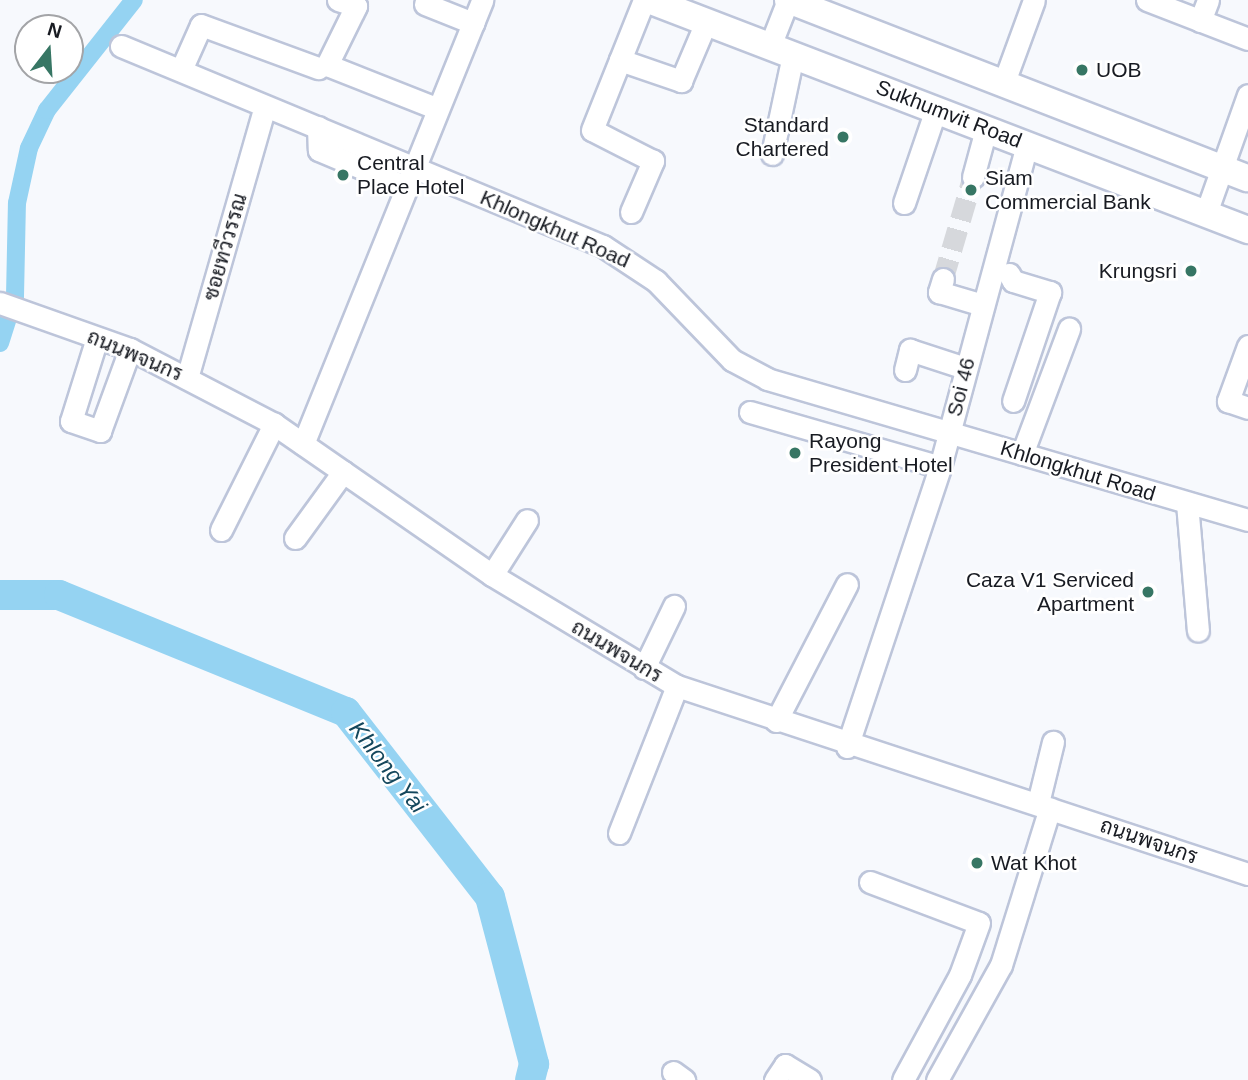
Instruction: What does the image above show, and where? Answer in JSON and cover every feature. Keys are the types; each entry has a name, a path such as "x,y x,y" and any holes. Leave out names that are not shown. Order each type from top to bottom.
{"main road":[{"name":"Sukhumvit Road","path":"649,0 1248,230"},
{"path":"788,0 1248,178"}],"street":[{"path":"338,0 356,6 327,65 438,109"},
{"path":"303,444 482,0"},
{"path":"631,212 653,161 592,130 644,0"},
{"path":"772,154 788,0"},
{"path":"1004,82 1034,0"},
{"path":"1147,0 1248,39"},
{"path":"1200,21 1208,0"},
{"path":"425,4 473,23"},
{"path":"620,60 681,81 706,22"},
{"path":"181,71 201,25 318,68"},
{"name":"Khlongkhut Road","path":"121,46 318,127 410,178 634,263 748,370 864,407 1248,520"},
{"path":"1206,213 1248,95"},
{"path":"904,203 936,110"},
{"name":"ซอยทวีวรรณ","path":"187,377 262,116"},
{"path":"973,177 986,129"},
{"name":"Soi 46","path":"847,747 940,467 983,305 1002,268 1027,145"},
{"path":"1002,268 1052,280"},
{"path":"1002,268 1013,281 1050,292 1013,401"},
{"path":"943,279 939,292 983,305"},
{"name":"ถนนพจนกร","path":"0,303 130,349 274,424 492,575 677,686 847,747 1044,806 1248,874"},
{"path":"1022,454 1069,329"},
{"path":"97,338 71,421 100,431 130,349"},
{"path":"1248,346 1228,401 1248,408"},
{"path":"905,370 910,350 965,368"},
{"path":"853,442 864,407"},
{"path":"750,412 940,467"},
{"path":"221,530 274,424"},
{"path":"295,538 343,472"},
{"path":"1186,503 1198,631"},
{"path":"492,575 527,520"},
{"path":"776,721 847,584"},
{"path":"644,668 674,606"},
{"path":"619,833 677,686"},
{"path":"937,1080 992,987 1024,907 1054,742"},
{"path":"870,882 979,923 960,975 903,1080"},
{"path":"960,975 992,987"},
{"path":"775,1080 785,1065 810,1080"}],"waterway":[{"path":"0,343 15,296 17,203 29,148 47,110 134,0"},
{"name":"Khlong Yai","path":"0,595 59,595 346,712 490,897 534,1064 530,1080"}],"tunnel":[{"path":"943,279 973,177"}],"place":[{"name":"UOB","path":"1082,70"},
{"name":"Standard Chartered","path":"843,137"},
{"name":"Central Place Hotel","path":"343,175"},
{"name":"Siam Commercial Bank","path":"971,190"},
{"name":"Krungsri","path":"1191,271"},
{"name":"Rayong President Hotel","path":"795,453"},
{"name":"Caza V1 Serviced Apartment","path":"1148,592"},
{"name":"Wat Khot","path":"977,863"}]}
